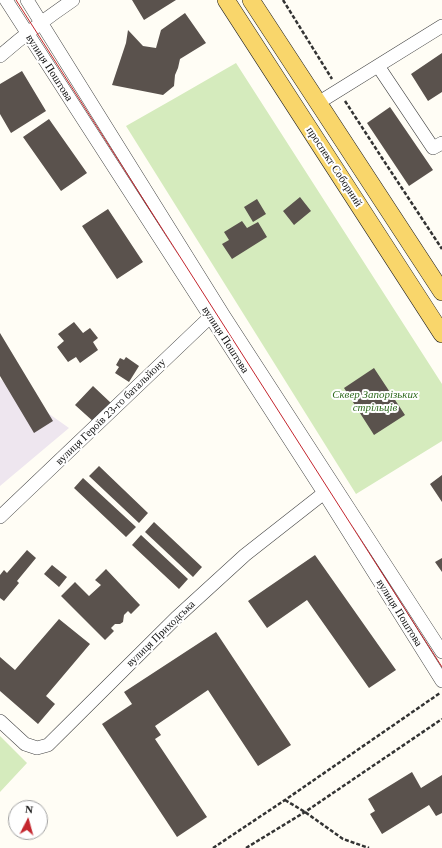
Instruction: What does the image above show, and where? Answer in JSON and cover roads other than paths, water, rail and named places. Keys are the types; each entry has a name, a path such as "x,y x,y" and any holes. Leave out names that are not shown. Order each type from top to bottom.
{"main road":[{"name":"проспект Соборний","path":"226,0 442,334"},
{"name":"проспект Соборний","path":"251,0 442,292"}],"street":[{"name":"вулиця Поштова","path":"6,0 324,493 442,681"},
{"name":"вулиця Поштова","path":"27,0 224,316 442,652"},
{"path":"0,56 42,22 74,0"},
{"path":"318,102 442,26"},
{"path":"378,66 433,148 442,143"},
{"path":"210,317 220,319 224,316"},
{"name":"вулиця Героїв 23-го батальйону","path":"0,517 210,317"},
{"name":"вулиця Приходська","path":"0,721 25,744 37,748 48,745 176,618 245,555 324,493"}],"tram line":[{"path":"16,0 442,667"}],"park label":[{"name":"Сквер Запорізьких стрільців","path":"375,401"}]}
